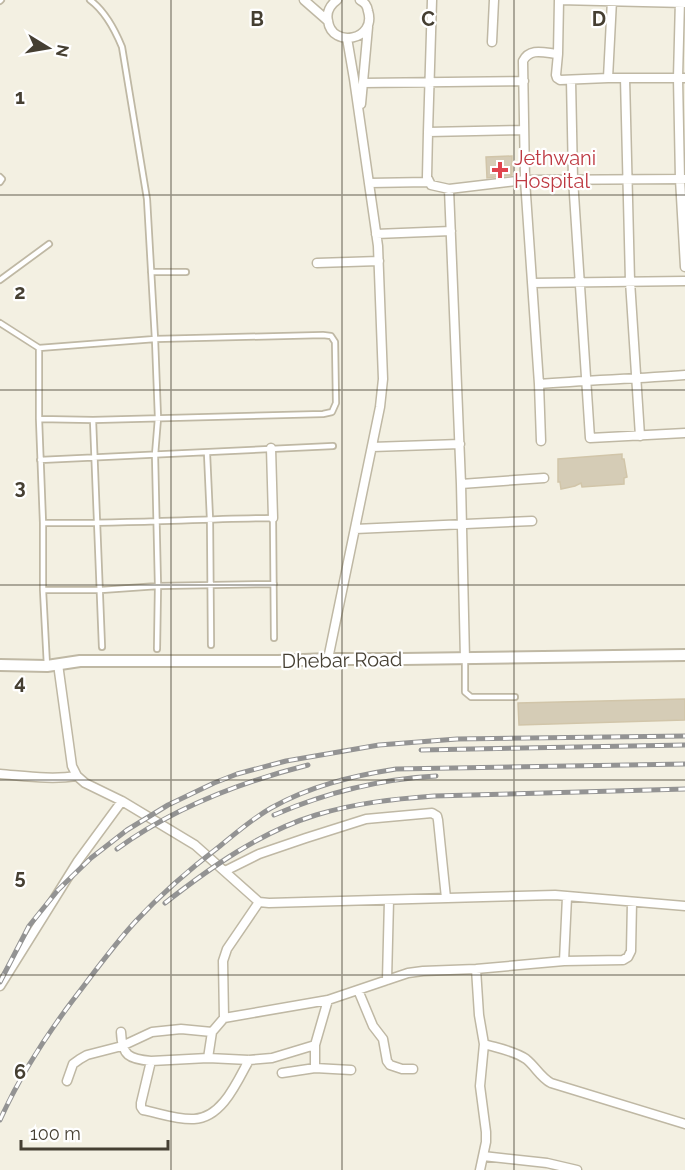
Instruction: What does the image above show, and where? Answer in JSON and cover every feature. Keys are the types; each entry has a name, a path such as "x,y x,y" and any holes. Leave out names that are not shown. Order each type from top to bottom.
{"street":[{"path":"304,0 328,21"},
{"path":"337,0 328,10 329,26 334,33 347,38 358,36 368,24"},
{"path":"428,182 432,0"},
{"path":"492,42 494,0"},
{"path":"681,78 608,78 560,81 557,78 559,0 682,2 682,179 685,267"},
{"path":"359,116 370,16 364,1"},
{"path":"608,78 612,1"},
{"path":"328,659 380,408 383,379 379,261 347,38"},
{"path":"541,441 525,180 523,61 531,52 558,54"},
{"path":"625,78 630,281 640,436"},
{"path":"571,80 573,179 590,438 685,433"},
{"path":"363,83 524,81"},
{"path":"428,132 524,130"},
{"path":"369,183 428,182 431,185 449,189 525,180 682,179"},
{"path":"449,189 461,484 465,658"},
{"path":"376,234 450,231"},
{"path":"318,263 379,261"},
{"path":"532,283 685,281"},
{"path":"538,384 685,375"},
{"path":"372,447 459,444"},
{"path":"271,448 273,518"},
{"path":"461,484 544,478"},
{"path":"355,529 532,521"},
{"name":"Dhebar Road","path":"0,665 52,665 80,661 278,662 328,659 685,655"},
{"path":"52,665 76,776 195,845 259,902 555,896 685,906"},
{"path":"0,774 51,778 76,776"},
{"path":"0,987 78,861 122,801"},
{"path":"225,872 259,854 366,819 432,813 438,820 446,898"},
{"path":"564,961 567,897"},
{"path":"387,980 389,900"},
{"path":"224,1018 223,961 226,949 259,902"},
{"path":"208,1058 212,1032 224,1018 328,1000 408,973 564,961 623,960 631,951 632,902"},
{"path":"476,969 478,1015 484,1044 480,1086 486,1132 480,1170"},
{"path":"358,990 373,1026 383,1039 387,1061 390,1065 402,1070 413,1070"},
{"path":"315,1068 315,1045 328,1000"},
{"path":"67,1081 74,1064 80,1059 122,1046 152,1032 181,1029 212,1032"},
{"path":"122,1032 122,1046 128,1056 132,1059 151,1061 272,1058 315,1045"},
{"path":"484,1044 524,1057 544,1079 551,1083 685,1124"},
{"path":"151,1061 141,1107 143,1110 197,1119 209,1114 226,1100 249,1060"},
{"path":"282,1073 315,1068 351,1070"},
{"path":"483,1156 547,1163 578,1170"}],"lane":[{"path":"90,0 102,11 118,36 122,47 147,199 158,418 155,455 157,649"},
{"path":"0,177 2,179 0,182"},
{"path":"0,280 49,244"},
{"path":"151,272 186,272"},
{"path":"0,323 39,348 155,339 323,334 331,336 335,342 336,403 332,412 315,415 39,419"},
{"path":"39,348 43,590 52,665"},
{"path":"93,420 102,647"},
{"path":"40,460 333,446"},
{"path":"207,453 212,586 211,645"},
{"path":"43,523 97,524 273,518 274,638"},
{"path":"43,590 274,584"},
{"path":"465,658 465,692 471,697 515,697"}],"building":[{"path":"512,156 512,175 487,178 486,157"},
{"path":"622,454 627,477 624,478 624,484 582,487 581,483 561,489 560,482 558,482 558,459"},
{"path":"685,699 685,720 519,725 518,703"}],"railway":[{"path":"0,982 29,926 58,890 91,858 127,830 168,805 237,774 286,761 379,745 457,739 685,736"},
{"path":"421,750 685,745"},
{"path":"0,1120 24,1073 52,1028 135,922 165,892 251,821 286,800 332,783 396,769 685,764"},
{"path":"117,849 161,821 208,798 308,765"},
{"path":"274,815 354,788 395,780 436,776"},
{"path":"165,903 218,864 255,841 295,822 345,807 434,796 685,789"}],"place":[{"name":"Jethwani Hospital","path":"500,170"}]}
